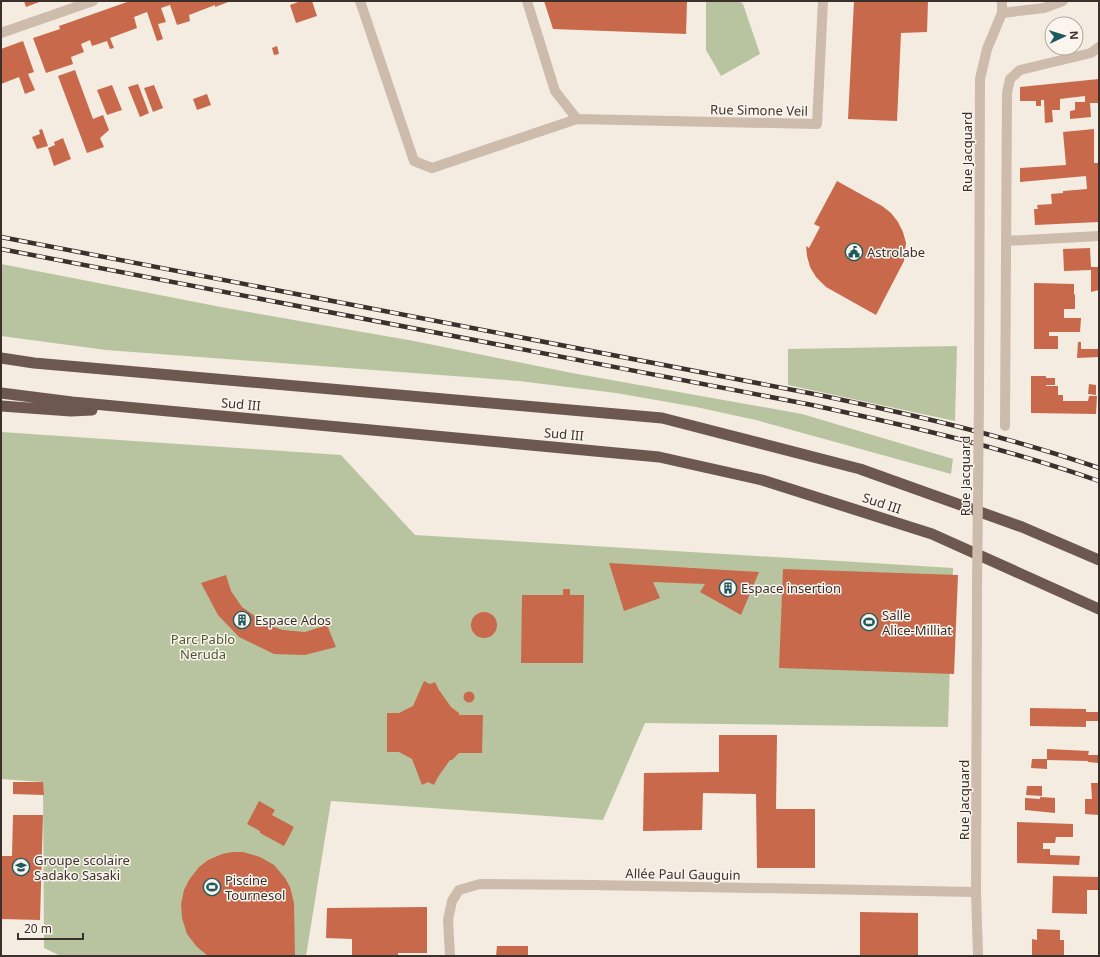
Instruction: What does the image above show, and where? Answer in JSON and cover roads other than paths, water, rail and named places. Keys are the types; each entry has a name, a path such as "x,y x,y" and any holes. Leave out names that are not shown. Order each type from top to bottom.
{"highway":[{"name":"Sud III","path":"1,358 34,364 662,418 860,469 1022,527 1099,560"},
{"name":"Sud III","path":"1,393 72,402 659,457 762,480 932,534 1099,609"},
{"path":"1,406 72,411 138,408"}],"street":[{"path":"1,33 92,1"},
{"path":"360,1 414,161 432,168 577,118 555,91 527,1"},
{"name":"Rue Simone Veil","path":"577,118 817,124 823,1"},
{"name":"Rue Jacquard","path":"978,956 976,892 980,79 986,49 1002,13 1002,1"},
{"path":"1002,13 1044,8 1063,1"},
{"path":"1005,426 1007,93 1010,79 1020,70 1090,53 1099,47"},
{"path":"1006,241 1099,236"},
{"name":"Allée Paul Gauguin","path":"450,956 448,920 452,901 459,890 480,884 976,892"}],"railway":[{"path":"1,237 814,394 958,426 1064,456 1099,468"},
{"path":"1,249 812,405 885,421 992,448 1099,481"}],"place":[{"name":"Astrolabe","path":"854,252"},
{"name":"Espace insertion","path":"728,588"},
{"name":"Espace Ados","path":"242,620"},
{"name":"Salle Alice-Milliat","path":"869,622"},
{"name":"Groupe scolaire Sadako Sasaki","path":"21,867"},
{"name":"Piscine Tournesol","path":"212,887"}],"park label":[{"name":"Parc Pablo Neruda","path":"203,646"}]}
